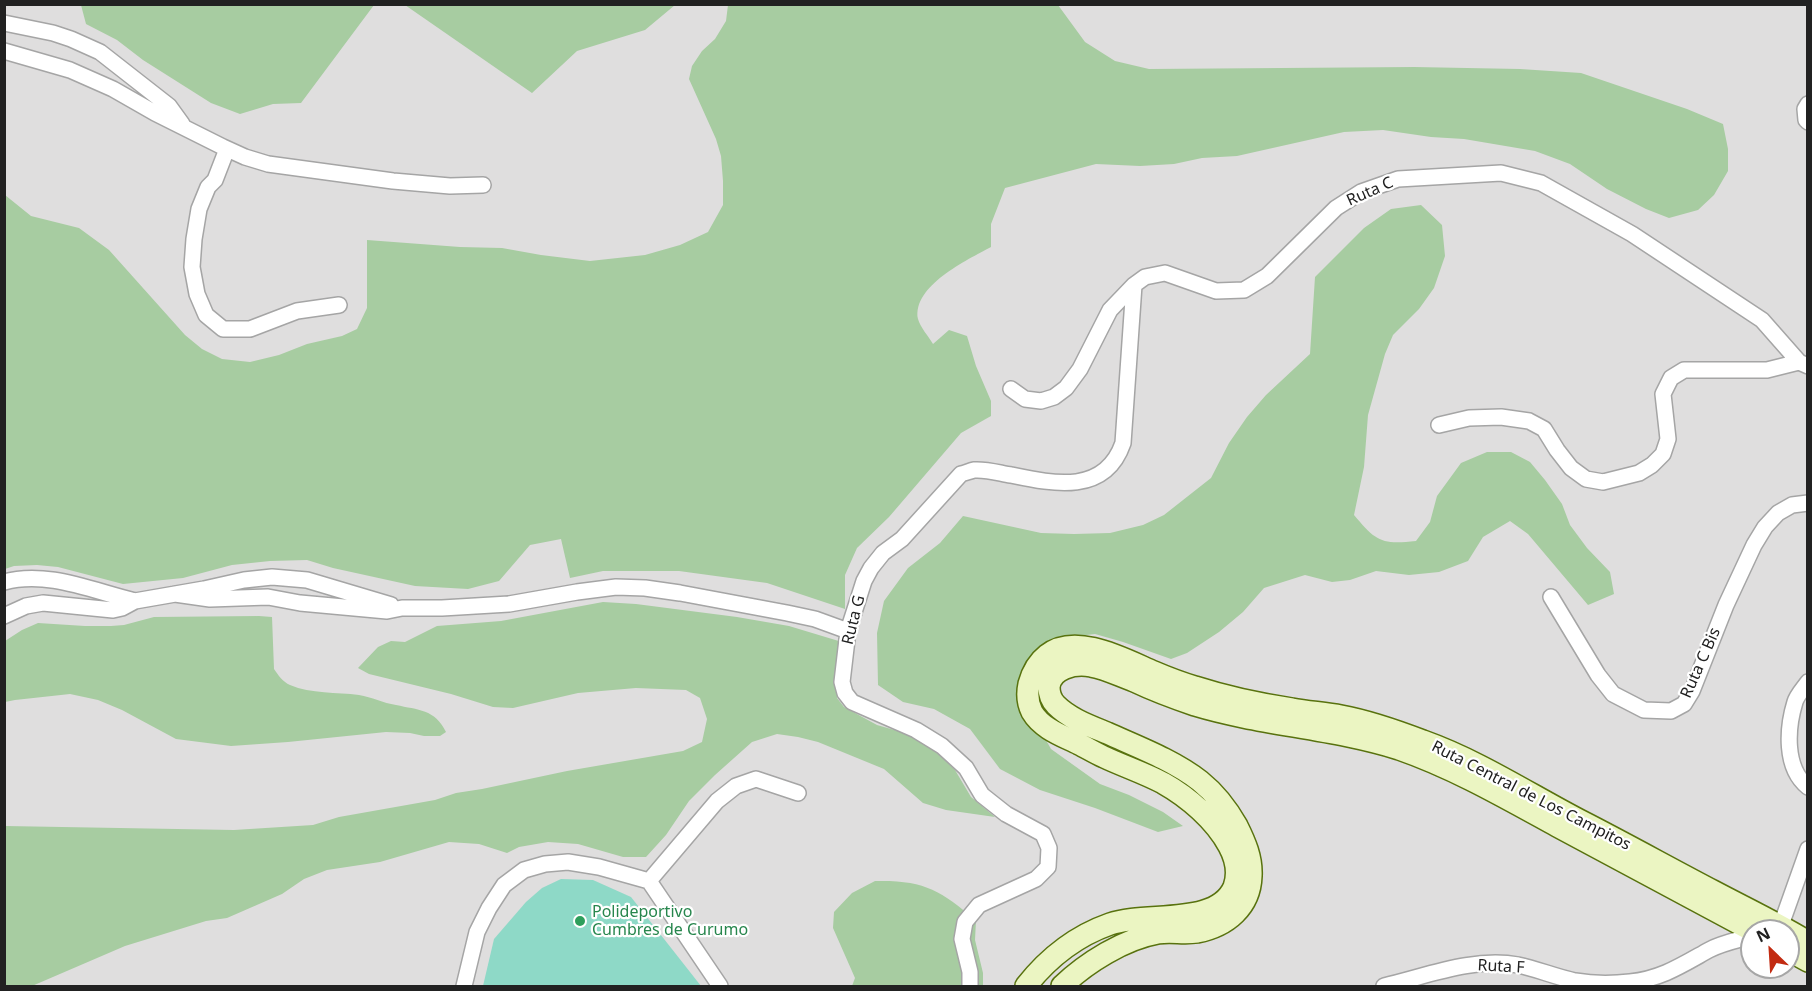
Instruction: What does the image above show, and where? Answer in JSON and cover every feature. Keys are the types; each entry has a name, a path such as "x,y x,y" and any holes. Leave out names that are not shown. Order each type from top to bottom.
{"main road":[{"name":"Ruta Central de Los Campitos","path":"1026,987 1052,957 1089,934 1122,920 1211,910 1227,899 1236,879 1234,858 1230,847 1196,806 1164,783 1058,735 1032,712 1028,690 1036,666 1054,650 1067,646 1079,646 1115,655 1184,684 1230,697 1342,716 1425,741 1484,768 1708,888 1758,919"},
{"name":"Ruta Central de Los Campitos","path":"1062,987 1080,970 1137,939 1159,933 1196,932 1216,926 1228,919 1245,903 1251,875 1251,861 1240,833 1225,808 1203,783 1163,759 1078,720 1051,698 1049,689 1052,681 1063,669 1072,665 1091,666 1177,699 1221,712 1340,734 1398,749 1459,774 1740,924"}],"street":[{"path":"4,23 53,33 100,52 169,106 184,127"},
{"path":"70,70 82,44"},
{"path":"4,51 70,70 114,89 155,113 223,147 268,164 318,172 450,186 483,185"},
{"path":"1808,104 1805,109 1808,122"},
{"path":"223,147 206,177 208,187 199,209 194,238 192,267 197,294 206,315 223,329 250,329 297,311 339,305"},
{"name":"Ruta C","path":"1011,389 1025,399 1041,401 1054,398 1066,388 1080,369 1110,310 1145,277 1165,273 1216,291 1244,290 1267,276 1336,208 1361,192 1398,179 1500,173 1540,183 1632,234 1762,320 1803,364"},
{"name":"Ruta G","path":"970,987 970,972 962,939 965,922 979,905 1036,879 1048,867 1049,848 1043,834 1006,814 982,795 966,768 942,746 916,730 852,702 844,693 842,682 848,632 864,581 872,567 883,553 902,539 961,474 974,470 989,471 1046,482 1067,482 1099,476 1110,467 1119,456 1123,443 1134,285"},
{"path":"1439,425 1469,418 1502,417 1529,421 1545,429 1571,468 1586,479 1603,482 1639,473 1664,454 1668,439 1663,394 1671,378 1684,370 1767,370 1803,364"},
{"name":"Ruta C Bis","path":"1551,597 1598,675 1613,694 1644,710 1671,711 1684,704 1692,691 1726,605 1754,545 1778,513 1792,505 1808,503"},
{"path":"4,616 26,606 43,603 113,610 135,601 244,580 272,577 307,580 402,608"},
{"path":"4,582 28,578 54,580 135,601"},
{"path":"175,594 210,599 268,597 300,603 387,611 402,608 509,604 616,587 645,588 787,613 848,632"},
{"path":"1808,682 1796,700 1788,732 1792,761 1801,782 1808,787"},
{"path":"649,881 717,801 736,786 756,779 798,793"},
{"path":"1777,919 1808,849"},
{"path":"464,987 477,932 504,885 524,870 545,864 568,862 599,867 649,881 720,987"},
{"name":"Ruta F","path":"1384,987 1481,963 1517,965 1575,981 1604,984 1630,982 1650,979 1672,971 1711,949 1740,940"}],"shaded area":[{"path":"5,5 1807,5 1807,986 5,986"}],"green space":[{"path":"81,4 374,5 301,103 273,104 240,114 211,103 143,60 117,40 86,24"},
{"path":"675,4 645,30 577,51 532,93 405,5"},
{"path":"728,5 1058,5 1085,42 1115,61 1149,69 1414,67 1520,69 1581,73 1687,109 1723,124 1728,149 1728,171 1714,195 1698,210 1669,218 1607,189 1570,164 1535,151 1464,139 1383,130 1344,132 1237,156 1202,158 1174,164 1140,166 1096,164 1005,188 991,224 991,247 956,267 932,285 918,307 919,322 933,344 949,330 967,336 976,366 991,401 991,416 961,433 889,517 857,548 845,575 845,609 767,583 679,571 603,571 570,578 561,539 530,545 499,581 468,589 415,586 307,560 232,565 183,578 123,584 58,567 37,565 14,566 5,569 5,195 31,216 79,228 109,250 185,335 202,349 222,359 250,362 279,355 307,344 342,336 357,329 367,308 367,240 502,248 590,261 645,255 680,245 708,232 723,205 721,156 716,139 689,79 692,66 702,51 715,39 726,21"},
{"path":"1421,205 1442,225 1445,256 1434,288 1419,309 1393,335 1385,354 1368,415 1364,467 1354,515 1368,531 1380,539 1395,542 1416,541 1430,522 1437,496 1461,463 1487,452 1511,452 1530,462 1545,480 1562,504 1570,525 1587,548 1610,572 1614,594 1588,605 1528,534 1510,521 1483,537 1468,561 1439,572 1409,575 1376,571 1350,580 1332,582 1305,575 1264,588 1243,612 1219,632 1187,653 1171,659 1095,634 1070,637 1036,675 1042,733 1051,749 1100,784 1163,812 1183,826 1158,832 1040,790 1000,769 970,729 934,709 903,702 878,685 877,633 884,601 908,568 940,543 963,516 1041,533 1074,534 1110,533 1143,525 1164,515 1211,478 1229,443 1247,417 1266,395 1310,354 1315,277 1364,228 1391,209"},
{"path":"603,602 737,617 789,626 842,642 837,698 844,707 877,725 905,733 932,748 955,770 971,797 995,817 946,810 923,803 884,769 818,742 777,734 752,742 715,775 689,801 666,835 646,857 623,857 578,844 548,842 519,847 507,853 479,844 449,842 380,862 327,870 304,879 282,894 227,918 206,921 125,946 32,986 5,986 5,826 234,830 313,825 339,817 435,800 456,793 683,751 702,742 707,719 700,698 686,690 636,688 578,693 513,708 493,707 369,674 358,668 378,647 391,641 405,642 437,626 501,621"},
{"path":"154,617 272,617 274,669 287,684 307,690 364,696 419,710 437,719 446,732 440,736 424,736 386,732 231,746 176,739 122,710 98,700 70,694 5,702 5,641 38,623 111,626"},
{"name":"Polideportivo Cumbres de Curumo","path":"561,879 593,880 631,897 701,986 483,986 494,939 526,902 542,888"},
{"path":"875,881 907,882 930,889 952,901 976,920 975,940 983,973 983,986 852,986 855,978 833,928 834,912 852,893"}],"place":[{"name":"Polideportivo Cumbres de Curumo","path":"580,921"}]}
